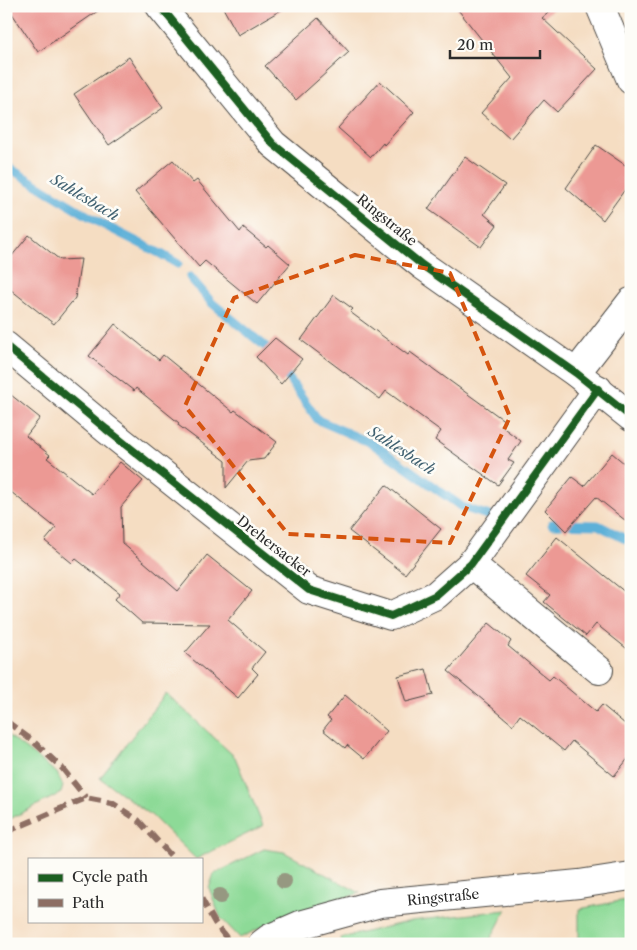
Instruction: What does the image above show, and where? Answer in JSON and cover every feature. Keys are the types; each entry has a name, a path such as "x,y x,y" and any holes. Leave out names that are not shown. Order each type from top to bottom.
{"street":[{"name":"Ringstraße","path":"160,6 274,144 422,265 576,373 631,416"},
{"path":"600,6 631,80"},
{"path":"576,373 631,302"},
{"name":"Drehersacker","path":"6,346 106,429 309,590 391,616 436,595 471,564 598,389"},
{"path":"471,564 599,670"},
{"name":"Ringstraße","path":"262,944 270,938 300,925 380,903 580,884 631,876"}],"highlighted area":[{"path":"355,255 450,273 510,417 450,543 288,534 185,406 234,298"}],"green space":[{"path":"166,693 235,757 263,826 195,858 151,815 100,778"},
{"path":"6,734 57,773 63,786 61,793 6,821"},
{"path":"264,849 284,852 360,893 274,921 240,938 220,917 209,888 214,874"},
{"path":"631,899 631,944 579,944 579,909"},
{"path":"506,910 488,944 340,944 341,938 411,921"}],"building":[{"path":"7,6 105,6 38,52"},
{"path":"222,6 288,6 238,35"},
{"path":"455,6 557,6 542,18 597,69 557,112 544,100 510,139 481,113 512,78"},
{"path":"318,18 349,52 296,100 265,66"},
{"path":"129,57 163,108 109,145 74,94"},
{"path":"380,81 414,112 371,157 338,128"},
{"path":"596,145 631,169 631,181 603,220 566,188"},
{"path":"465,157 505,185 484,214 497,225 481,247 428,209"},
{"path":"173,160 193,183 197,180 240,232 243,228 266,247 268,245 290,264 257,304 205,261 199,267 135,192"},
{"path":"29,235 60,260 81,259 75,298 54,324 6,286 6,263"},
{"path":"334,295 353,309 350,312 408,355 410,352 505,421 501,426 521,441 508,460 514,463 498,485 435,440 441,431 386,391 380,399 301,340"},
{"path":"115,324 159,360 163,355 233,412 235,410 277,442 264,459 248,461 226,488 226,461 178,425 179,423 136,388 134,391 89,356"},
{"path":"275,338 302,359 281,384 256,357"},
{"path":"6,391 40,418 26,436 50,455 47,458 92,494 120,462 143,481 121,507 122,543 178,591 207,555 252,591 228,620 265,652 252,668 258,674 238,698 185,653 210,624 142,623 115,599 120,593 76,559 72,563 45,541 56,528 6,488"},
{"path":"612,453 631,469 631,525 596,497 566,531 545,510 572,477 584,486"},
{"path":"386,485 441,529 405,574 349,531"},
{"path":"557,537 631,597 631,652 596,624 586,636 544,602 550,595 526,576"},
{"path":"489,623 511,641 508,646 549,680 553,676 596,712 602,705 631,729 631,755 614,776 572,741 564,751 520,715 513,725 448,671"},
{"path":"426,669 433,695 406,702 398,676"},
{"path":"345,695 387,731 364,759 347,745 345,748 323,730 331,720 327,717"}],"waterway":[{"name":"Sahlesbach","path":"6,166 100,223 178,264"},
{"name":"Sahlesbach","path":"190,277 212,303 266,347"},
{"name":"Sahlesbach","path":"287,376 318,420 373,444 462,507 490,516"},
{"name":"Sahlesbach","path":"552,524 598,525 631,542"}],"marked path":[{"path":"6,721 34,742 62,768 86,798"},
{"path":"6,832 86,798 112,803 138,820 173,858"},
{"path":"202,900 215,923 231,944"}],"cycle path":[{"path":"160,6 273,144 422,265 576,373 631,417"},
{"path":"6,346 106,429 309,590 391,616 436,595 471,564 598,389"}]}
